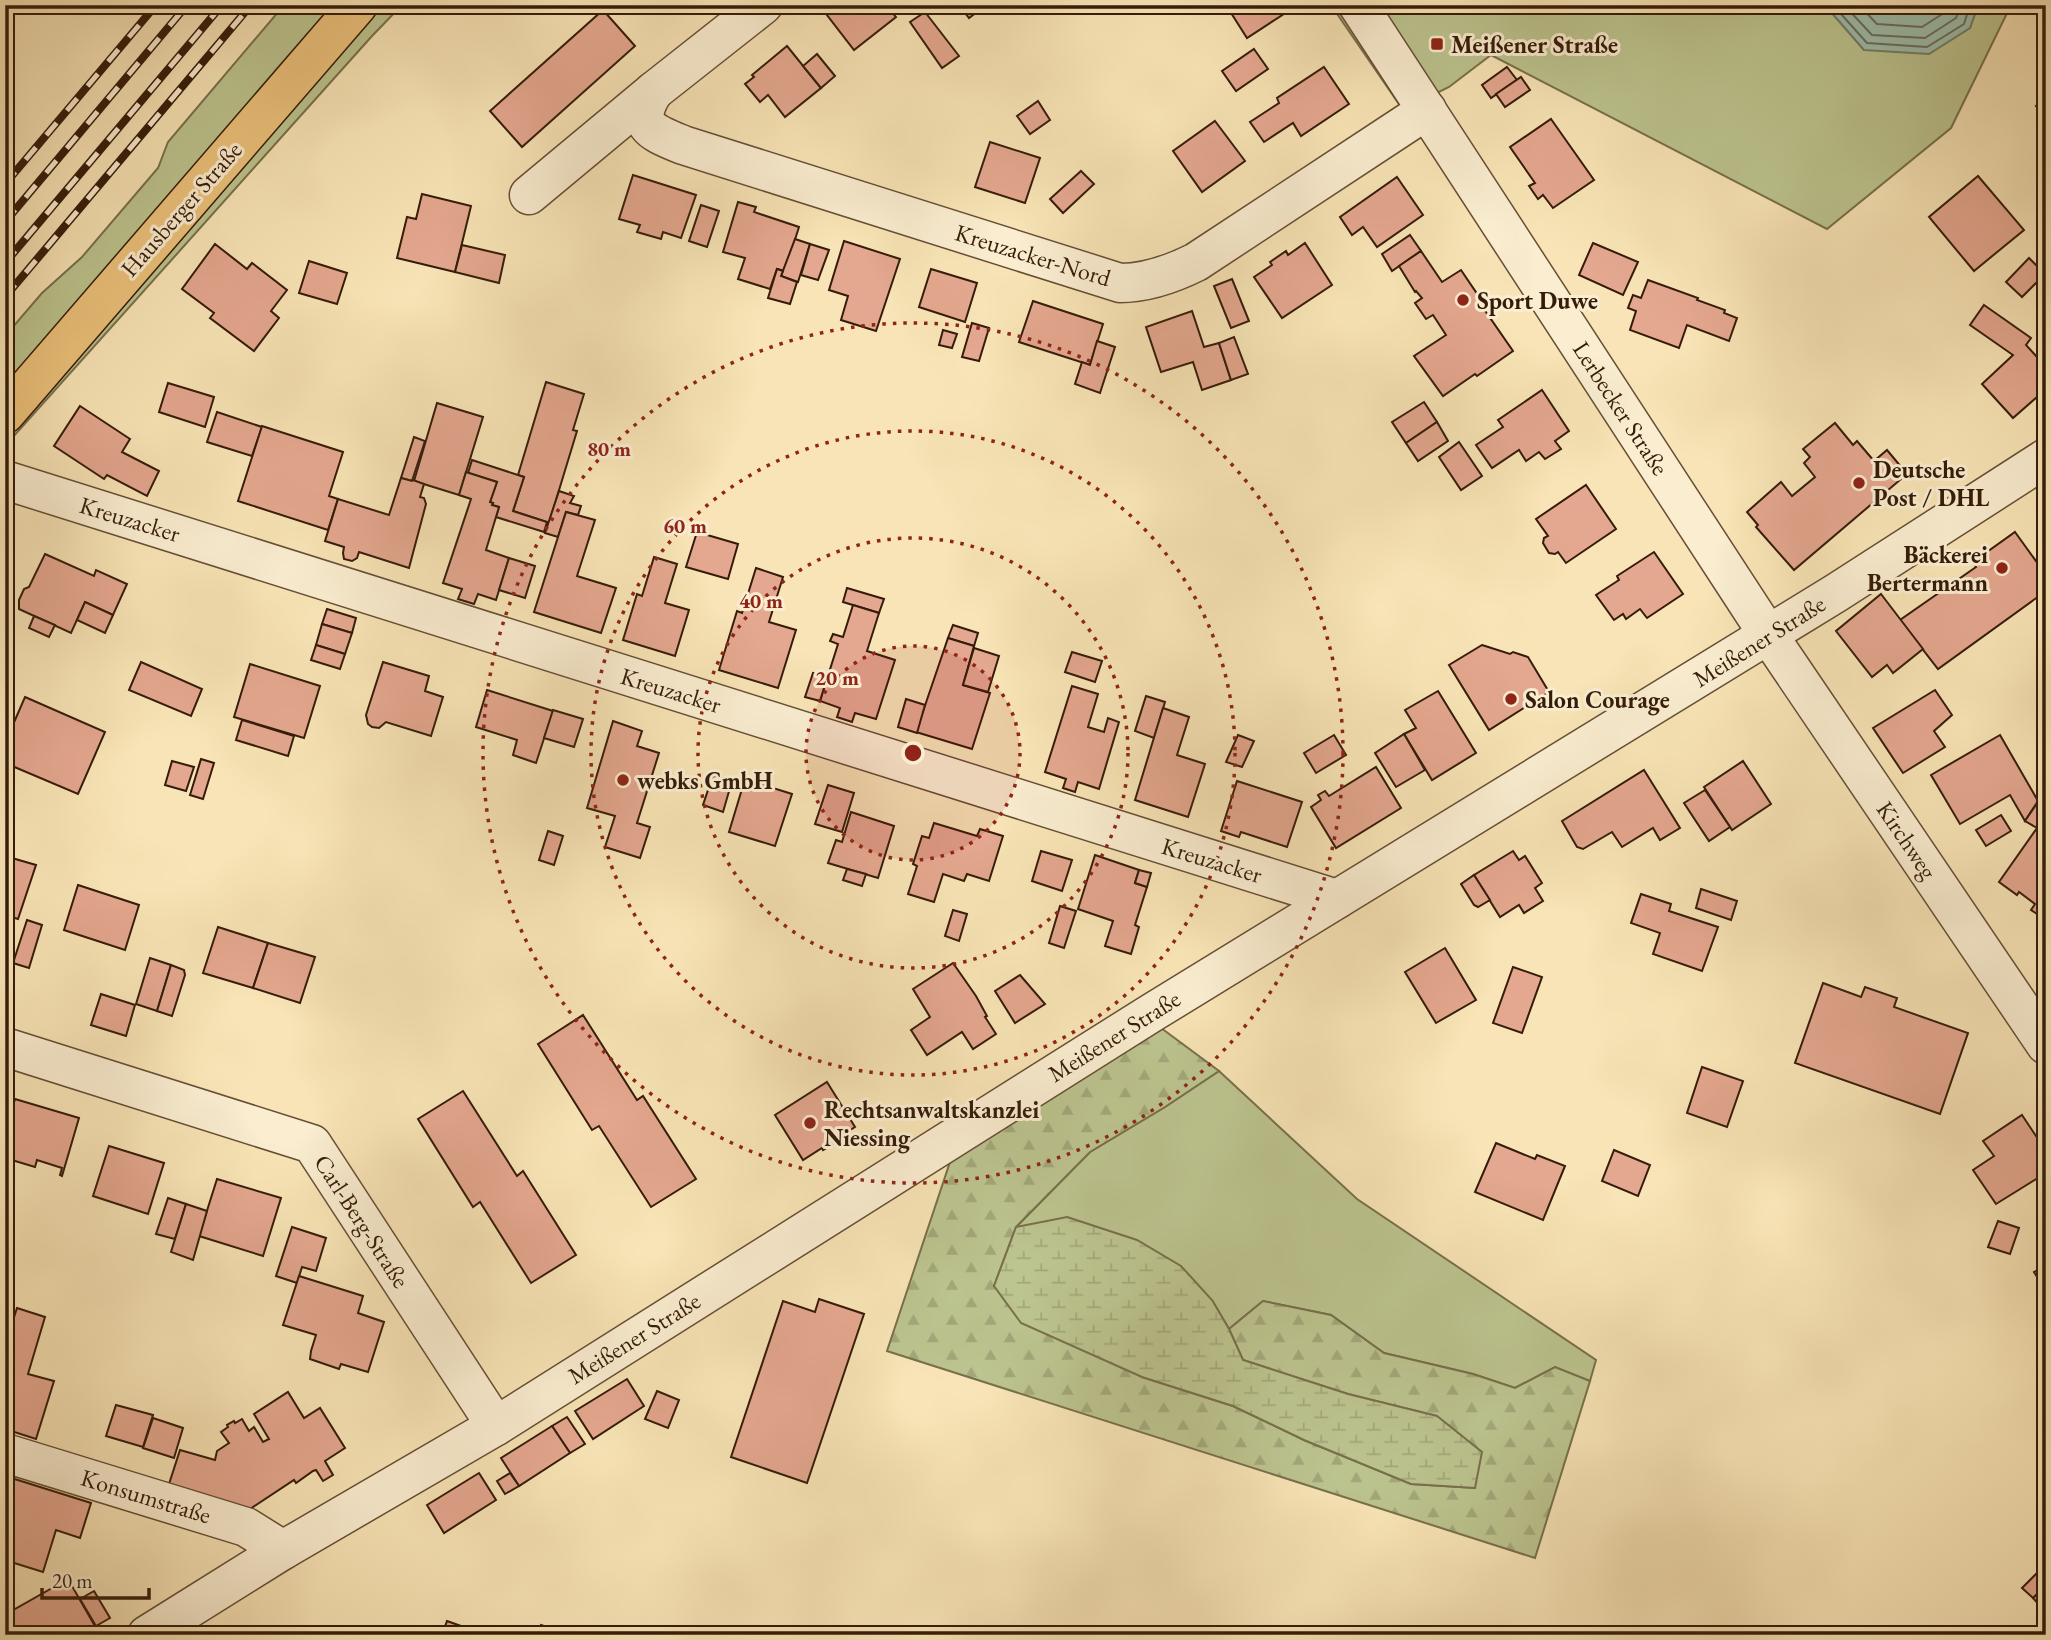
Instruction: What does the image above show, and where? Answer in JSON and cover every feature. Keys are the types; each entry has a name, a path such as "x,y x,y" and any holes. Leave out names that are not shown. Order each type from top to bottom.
{"main road":[{"name":"Hausberger Straße","path":"5,414 358,5"}],"street":[{"path":"529,195 763,5"},
{"name":"Lerbecker Straße","path":"1358,5 1769,636"},
{"name":"Kreuzacker-Nord","path":"654,91 646,103 643,115 646,124 652,131 683,145 1120,283 1137,283 1158,278 1196,261 1427,110"},
{"name":"Meißener Straße","path":"146,1635 283,1550 496,1426 1141,1019 1769,636 2046,458"},
{"name":"Kreuzacker","path":"5,480 1337,900"},
{"name":"Kirchweg","path":"1769,636 2046,1045"},
{"name":"Carl-Berg-Straße","path":"5,1047 312,1144 496,1426"},
{"name":"Konsumstraße","path":"5,1453 246,1527 283,1550"}],"green space":[{"path":"284,5 402,5 5,446 5,336 42,293 82,257 158,168 168,142"},
{"path":"1331,5 1661,5 1683,9 1685,5 1825,5 1864,50 1970,28 1978,5 2011,5 1951,128 1827,229 1491,55 1449,87 1403,110"},
{"path":"1153,1022 1219,1071 1090,1152 1016,1227 994,1286 1142,1377 1233,1406 1304,1440 1411,1484 1474,1488 1437,1416 1348,1394 1243,1360 1229,1329 1263,1301 1331,1315 1384,1353 1473,1374 1515,1388 1555,1367 1590,1381 1535,1558 887,1351 954,1150"},
{"path":"1219,1071 1357,1199 1596,1360 1590,1381 1555,1367 1515,1388 1473,1374 1384,1353 1331,1315 1263,1301 1229,1329 1212,1300 1016,1227 1090,1152"},
{"path":"1067,1217 1137,1240 1181,1266 1212,1300 1243,1360 1348,1394 1437,1416 1482,1452 1475,1488 1411,1484 1304,1440 1233,1406 1142,1377 1021,1323 994,1286 1016,1227"}],"water":[{"path":"1825,5 1978,5 1970,28 1929,54 1864,50"}],"building":[{"path":"838,5 886,5 896,17 854,50 827,15"},
{"path":"959,5 986,5 969,18"},
{"path":"1226,5 1283,5 1287,12 1247,38"},
{"path":"603,10 635,46 522,147 490,111"},
{"path":"925,12 959,56 942,68 910,22"},
{"path":"787,46 821,88 785,117 768,95 760,102 745,84"},
{"path":"1254,49 1268,69 1236,91 1222,71"},
{"path":"817,54 835,76 821,88 803,66"},
{"path":"1324,67 1349,104 1301,136 1293,123 1264,142 1250,122 1279,103 1277,98"},
{"path":"1507,67 1517,80 1491,98 1482,85"},
{"path":"1521,77 1530,90 1505,107 1496,94"},
{"path":"2046,89 2046,111 2036,106"},
{"path":"1038,101 1050,120 1030,134 1017,116"},
{"path":"1551,119 1594,180 1553,208 1543,195 1538,199 1529,186 1535,183 1510,147"},
{"path":"1215,121 1245,161 1202,192 1173,151"},
{"path":"2046,126 2046,144 2038,139"},
{"path":"990,142 1040,158 1025,203 975,187"},
{"path":"1081,171 1094,184 1063,213 1050,199"},
{"path":"633,175 696,195 681,238 663,232 661,239 637,232 640,225 619,219"},
{"path":"1978,176 2024,230 1974,271 1929,217"},
{"path":"1397,177 1423,215 1377,247 1363,227 1352,235 1340,217"},
{"path":"422,194 471,206 455,272 397,258 407,217 416,219"},
{"path":"738,202 756,207 754,212 799,227 785,271 777,269 770,289 738,279 745,258 723,252"},
{"path":"701,205 719,211 707,247 689,241"},
{"path":"1410,235 1421,251 1392,271 1382,254"},
{"path":"795,239 810,244 798,282 781,276"},
{"path":"844,241 900,259 876,331 841,320 848,296 829,290"},
{"path":"1305,243 1332,285 1282,318 1254,277 1286,251 1288,255"},
{"path":"1593,243 1638,262 1623,295 1579,275"},
{"path":"215,244 247,269 252,263 287,290 271,311 279,318 254,351 210,318 214,313 182,289"},
{"path":"810,244 829,250 818,280 801,275"},
{"path":"462,245 505,255 499,283 455,272"},
{"path":"1421,251 1442,282 1461,270 1513,351 1443,396 1414,356 1446,335 1433,315 1426,319 1415,303 1422,298 1415,292 1399,266"},
{"path":"2029,258 2045,274 2022,297 2006,282"},
{"path":"309,261 347,273 337,304 299,293"},
{"path":"777,269 783,271 781,276 797,282 790,304 768,298"},
{"path":"931,269 977,283 965,322 919,307"},
{"path":"1232,279 1249,321 1231,328 1214,286"},
{"path":"1648,280 1698,298 1697,300 1725,310 1724,313 1737,318 1729,341 1687,325 1679,348 1630,330 1636,311 1628,308 1633,295 1641,298"},
{"path":"1033,301 1103,324 1090,365 1019,342"},
{"path":"1984,305 2031,338 2026,345 2046,367 2046,389 2013,418 1982,384 2013,355 1970,325"},
{"path":"1192,311 1204,347 1219,343 1231,380 1202,390 1193,362 1161,372 1146,327"},
{"path":"972,323 989,328 979,361 962,357"},
{"path":"943,330 957,334 952,348 939,345"},
{"path":"1234,337 1248,374 1231,380 1219,343"},
{"path":"1097,341 1115,347 1100,393 1075,384 1082,362 1090,365"},
{"path":"546,382 584,394 573,430 577,431 549,523 513,511 524,477 518,475"},
{"path":"168,383 214,397 205,427 159,412"},
{"path":"1542,390 1569,431 1555,441 1561,449 1545,459 1539,452 1526,461 1519,450 1492,468 1476,445 1503,427 1498,420"},
{"path":"1424,402 1437,422 1406,443 1392,422"},
{"path":"437,403 483,417 459,495 414,481"},
{"path":"80,406 130,439 122,452 159,471 147,496 107,475 104,479 54,446"},
{"path":"217,412 262,427 252,456 207,442"},
{"path":"1437,422 1448,441 1418,461 1406,443"},
{"path":"1835,423 1853,445 1857,441 1874,461 1887,450 1907,474 1794,570 1756,527 1758,525 1747,512 1781,482 1792,496 1815,477 1804,463 1810,457 1803,449"},
{"path":"262,426 343,452 329,496 338,499 328,530 238,501"},
{"path":"414,437 425,441 412,481 401,478"},
{"path":"1459,442 1482,476 1461,490 1439,457"},
{"path":"472,460 524,477 513,511 547,522 544,532 496,517 499,507 490,502 497,482 468,473"},
{"path":"466,472 497,482 490,502 499,507 486,550 509,558 496,600 478,594 474,604 458,599 462,589 443,583 471,499 459,495"},
{"path":"401,478 424,484 420,497 424,498 426,504 409,568 359,552 357,558 352,561 344,559 344,547 325,541 338,499 389,515"},
{"path":"1586,485 1616,529 1566,563 1558,552 1549,553 1543,543 1548,536 1536,519"},
{"path":"559,491 574,496 570,503 581,506 578,515 566,512 558,537 545,533"},
{"path":"566,512 595,520 577,576 616,588 601,633 534,612"},
{"path":"697,532 738,544 728,579 686,567"},
{"path":"2015,532 2046,575 2046,591 1938,669 1900,620 1976,567 1973,562"},
{"path":"1654,552 1683,594 1647,618 1640,609 1626,619 1623,614 1614,620 1596,595 1619,580 1617,576"},
{"path":"45,554 94,576 96,570 127,584 113,615 85,602 71,633 19,609 19,600 24,589 29,587"},
{"path":"654,557 677,564 665,603 689,610 675,656 623,640 637,594 642,596"},
{"path":"509,558 535,566 525,598 499,590"},
{"path":"756,568 783,577 769,622 796,630 778,688 719,670 737,611 742,613"},
{"path":"847,588 884,599 879,613 843,602"},
{"path":"1881,594 1923,649 1893,673 1887,665 1872,677 1836,631"},
{"path":"85,602 113,615 105,633 77,620"},
{"path":"853,605 879,613 867,651 895,660 876,719 855,713 852,722 837,717 840,708 820,701 838,644 830,641 833,634 843,637"},
{"path":"327,609 356,618 352,633 322,624"},
{"path":"34,616 55,625 49,637 29,628"},
{"path":"322,624 352,633 345,654 316,645"},
{"path":"953,625 978,633 974,646 948,638"},
{"path":"948,638 974,646 963,685 990,693 972,749 916,732"},
{"path":"316,645 345,654 340,669 311,660"},
{"path":"1482,645 1528,657 1549,692 1489,730 1449,665"},
{"path":"974,648 999,656 988,692 963,685"},
{"path":"1072,652 1102,661 1095,682 1065,672"},
{"path":"141,662 202,689 191,716 129,690"},
{"path":"383,662 429,676 425,691 443,697 431,736 386,722 379,728 368,724 366,715"},
{"path":"250,664 320,686 304,738 234,717"},
{"path":"813,673 827,678 820,701 805,697"},
{"path":"1072,686 1098,694 1088,727 1104,732 1108,718 1119,722 1099,789 1078,782 1075,792 1063,788 1066,779 1045,772"},
{"path":"487,690 553,711 536,763 513,755 517,740 476,727"},
{"path":"1935,690 1952,715 1934,731 1945,747 1903,773 1873,728"},
{"path":"1438,691 1476,753 1432,780 1404,734 1416,728 1405,710"},
{"path":"1146,696 1165,702 1154,738 1135,731"},
{"path":"25,697 105,732 78,794 5,763 5,743"},
{"path":"906,699 925,705 917,733 898,727"},
{"path":"1163,708 1189,717 1177,755 1205,764 1188,817 1135,800"},
{"path":"553,710 583,719 574,747 544,738"},
{"path":"242,720 294,736 288,756 236,740"},
{"name":"webks GmbH","path":"613,721 642,731 637,746 659,753 637,823 650,827 640,858 605,847 615,816 587,808"},
{"path":"1404,734 1425,770 1396,787 1375,753"},
{"path":"1238,735 1254,741 1242,767 1226,762"},
{"path":"1334,735 1346,755 1316,773 1304,753"},
{"path":"2000,735 2038,801 2025,821 2010,795 1960,824 1931,775"},
{"path":"201,759 214,763 203,799 190,795"},
{"path":"172,761 194,767 186,791 165,785"},
{"path":"1743,761 1771,804 1732,830 1704,787"},
{"path":"1376,767 1401,808 1336,848 1311,807 1321,800 1318,795 1325,791 1329,796"},
{"path":"1644,770 1680,828 1660,840 1653,828 1622,847 1612,832 1583,849 1577,847 1562,821"},
{"path":"713,775 732,781 723,812 703,805"},
{"path":"745,779 792,794 775,846 729,832"},
{"path":"1237,781 1302,802 1287,847 1241,832 1239,837 1221,831"},
{"path":"828,785 854,793 842,832 815,824"},
{"path":"1705,790 1730,827 1709,841 1684,803"},
{"path":"2046,790 2046,920 2031,910 2035,904 1999,882 2037,828 2025,821"},
{"path":"851,812 894,826 878,878 828,863 836,840 842,842"},
{"path":"2001,815 2011,831 1986,846 1976,830"},
{"path":"934,823 977,836 980,829 1003,836 989,881 967,874 964,881 943,874 934,902 908,894 917,866 913,864 922,836 929,838"},
{"path":"548,831 563,836 554,865 539,860"},
{"path":"1041,851 1072,860 1062,891 1032,881"},
{"path":"1513,851 1519,860 1525,856 1542,883 1535,888 1543,901 1524,913 1519,905 1500,917 1474,875"},
{"path":"1095,855 1139,870 1135,883 1147,887 1135,925 1139,927 1131,954 1105,946 1113,921 1078,909"},
{"path":"5,856 36,865 18,919 5,915"},
{"path":"847,869 866,874 862,886 843,880"},
{"path":"1139,870 1151,873 1147,887 1135,883"},
{"path":"1474,875 1490,900 1478,907 1461,884"},
{"path":"78,885 139,905 125,950 64,930"},
{"path":"1701,889 1737,901 1731,920 1696,908"},
{"path":"1641,894 1671,904 1669,911 1718,927 1702,971 1653,954 1660,933 1631,923"},
{"path":"1060,906 1076,911 1064,948 1049,943"},
{"path":"953,910 967,914 959,941 945,936"},
{"path":"27,920 42,925 29,968 13,963"},
{"path":"218,927 268,943 253,988 203,973"},
{"path":"268,943 315,957 300,1003 253,988"},
{"path":"1445,948 1476,1000 1436,1023 1405,972"},
{"path":"150,958 171,965 157,1011 136,1004"},
{"path":"953,963 976,996 996,1034 973,1049 962,1032 927,1055 911,1030 930,1017 913,989"},
{"path":"171,965 184,970 185,975 172,1016 157,1011"},
{"path":"1513,967 1542,977 1522,1033 1493,1023"},
{"path":"1020,975 1045,1004 1015,1023 995,991"},
{"path":"1823,983 1861,997 1865,987 1897,998 1894,1007 1968,1033 1940,1114 1795,1063"},
{"path":"101,994 135,1005 126,1036 91,1025"},
{"path":"583,1015 637,1100 643,1096 696,1179 651,1207 599,1126 592,1130 538,1044"},
{"path":"1702,1067 1743,1081 1727,1127 1687,1113"},
{"path":"827,1082 855,1127 836,1139 838,1141 803,1160 775,1115"},
{"path":"463,1091 517,1176 523,1171 576,1255 531,1283 480,1202 473,1207 418,1119"},
{"path":"15,1099 79,1118 62,1176 62,1168 37,1160 35,1167 5,1158 5,1132"},
{"path":"2022,1115 2046,1151 2046,1173 1996,1204 1973,1170 1994,1156 1983,1141"},
{"path":"1496,1143 1535,1159 1537,1155 1565,1166 1543,1220 1475,1192"},
{"path":"109,1146 164,1163 148,1214 93,1196"},
{"path":"1614,1150 1650,1165 1638,1196 1602,1181"},
{"path":"217,1179 281,1198 263,1256 199,1236"},
{"path":"2046,1184 2046,1202 2038,1189"},
{"path":"168,1198 186,1204 175,1239 156,1234"},
{"path":"186,1204 207,1211 193,1260 171,1252"},
{"path":"1998,1221 2019,1228 2010,1254 1988,1247"},
{"path":"292,1227 326,1238 316,1271 302,1267 297,1283 276,1276"},
{"path":"2046,1265 2046,1291 2034,1272"},
{"path":"299,1276 363,1296 358,1313 384,1322 368,1372 341,1364 339,1369 310,1359 316,1335 283,1325"},
{"path":"819,1299 864,1314 807,1483 731,1457 783,1301 815,1312"},
{"path":"17,1308 45,1317 28,1374 54,1381 36,1439 5,1429 5,1345"},
{"path":"627,1379 644,1406 593,1439 575,1411"},
{"path":"657,1391 679,1400 668,1428 645,1419"},
{"path":"288,1392 304,1418 320,1408 345,1448 325,1461 333,1475 323,1481 316,1470 313,1471 296,1483 294,1480 250,1509 169,1484 180,1450 215,1460 217,1451 229,1443 221,1432 234,1421 235,1423 242,1419 249,1431 254,1427 263,1442 269,1439 254,1414"},
{"path":"116,1405 153,1415 143,1447 106,1436"},
{"path":"567,1417 585,1444 570,1453 552,1426"},
{"path":"153,1418 183,1428 174,1458 143,1448"},
{"path":"552,1426 570,1453 519,1486 501,1458"},
{"path":"479,1473 496,1500 444,1533 427,1505"},
{"path":"510,1473 519,1486 505,1494 497,1481"},
{"path":"5,1476 91,1503 80,1538 56,1530 43,1572 11,1562 5,1579"},
{"path":"2039,1571 2046,1578 2046,1586 2033,1598 2022,1588"},
{"path":"68,1579 96,1628 83,1635 5,1635 5,1612 6,1614"},
{"path":"2046,1586 2046,1613 2033,1598"},
{"path":"94,1591 110,1618 96,1626 80,1599"},
{"path":"447,1621 486,1635 442,1635"},
{"path":"541,1625 569,1635 537,1635"}],"railway":[{"path":"5,184 156,5"},
{"path":"5,222 187,5"},
{"path":"5,263 222,5"},
{"path":"5,297 251,5"}],"place":[{"name":"Meißener Straße","path":"1437,44"},
{"name":"Sport Duwe","path":"1463,300"},
{"name":"Deutsche Post / DHL","path":"1859,483"},
{"name":"Bäckerei Bertermann","path":"2002,568"},
{"name":"Salon Courage","path":"1511,699"},
{"name":"webks GmbH","path":"623,780"},
{"name":"Rechtsanwaltskanzlei Niessing","path":"810,1123"}]}
